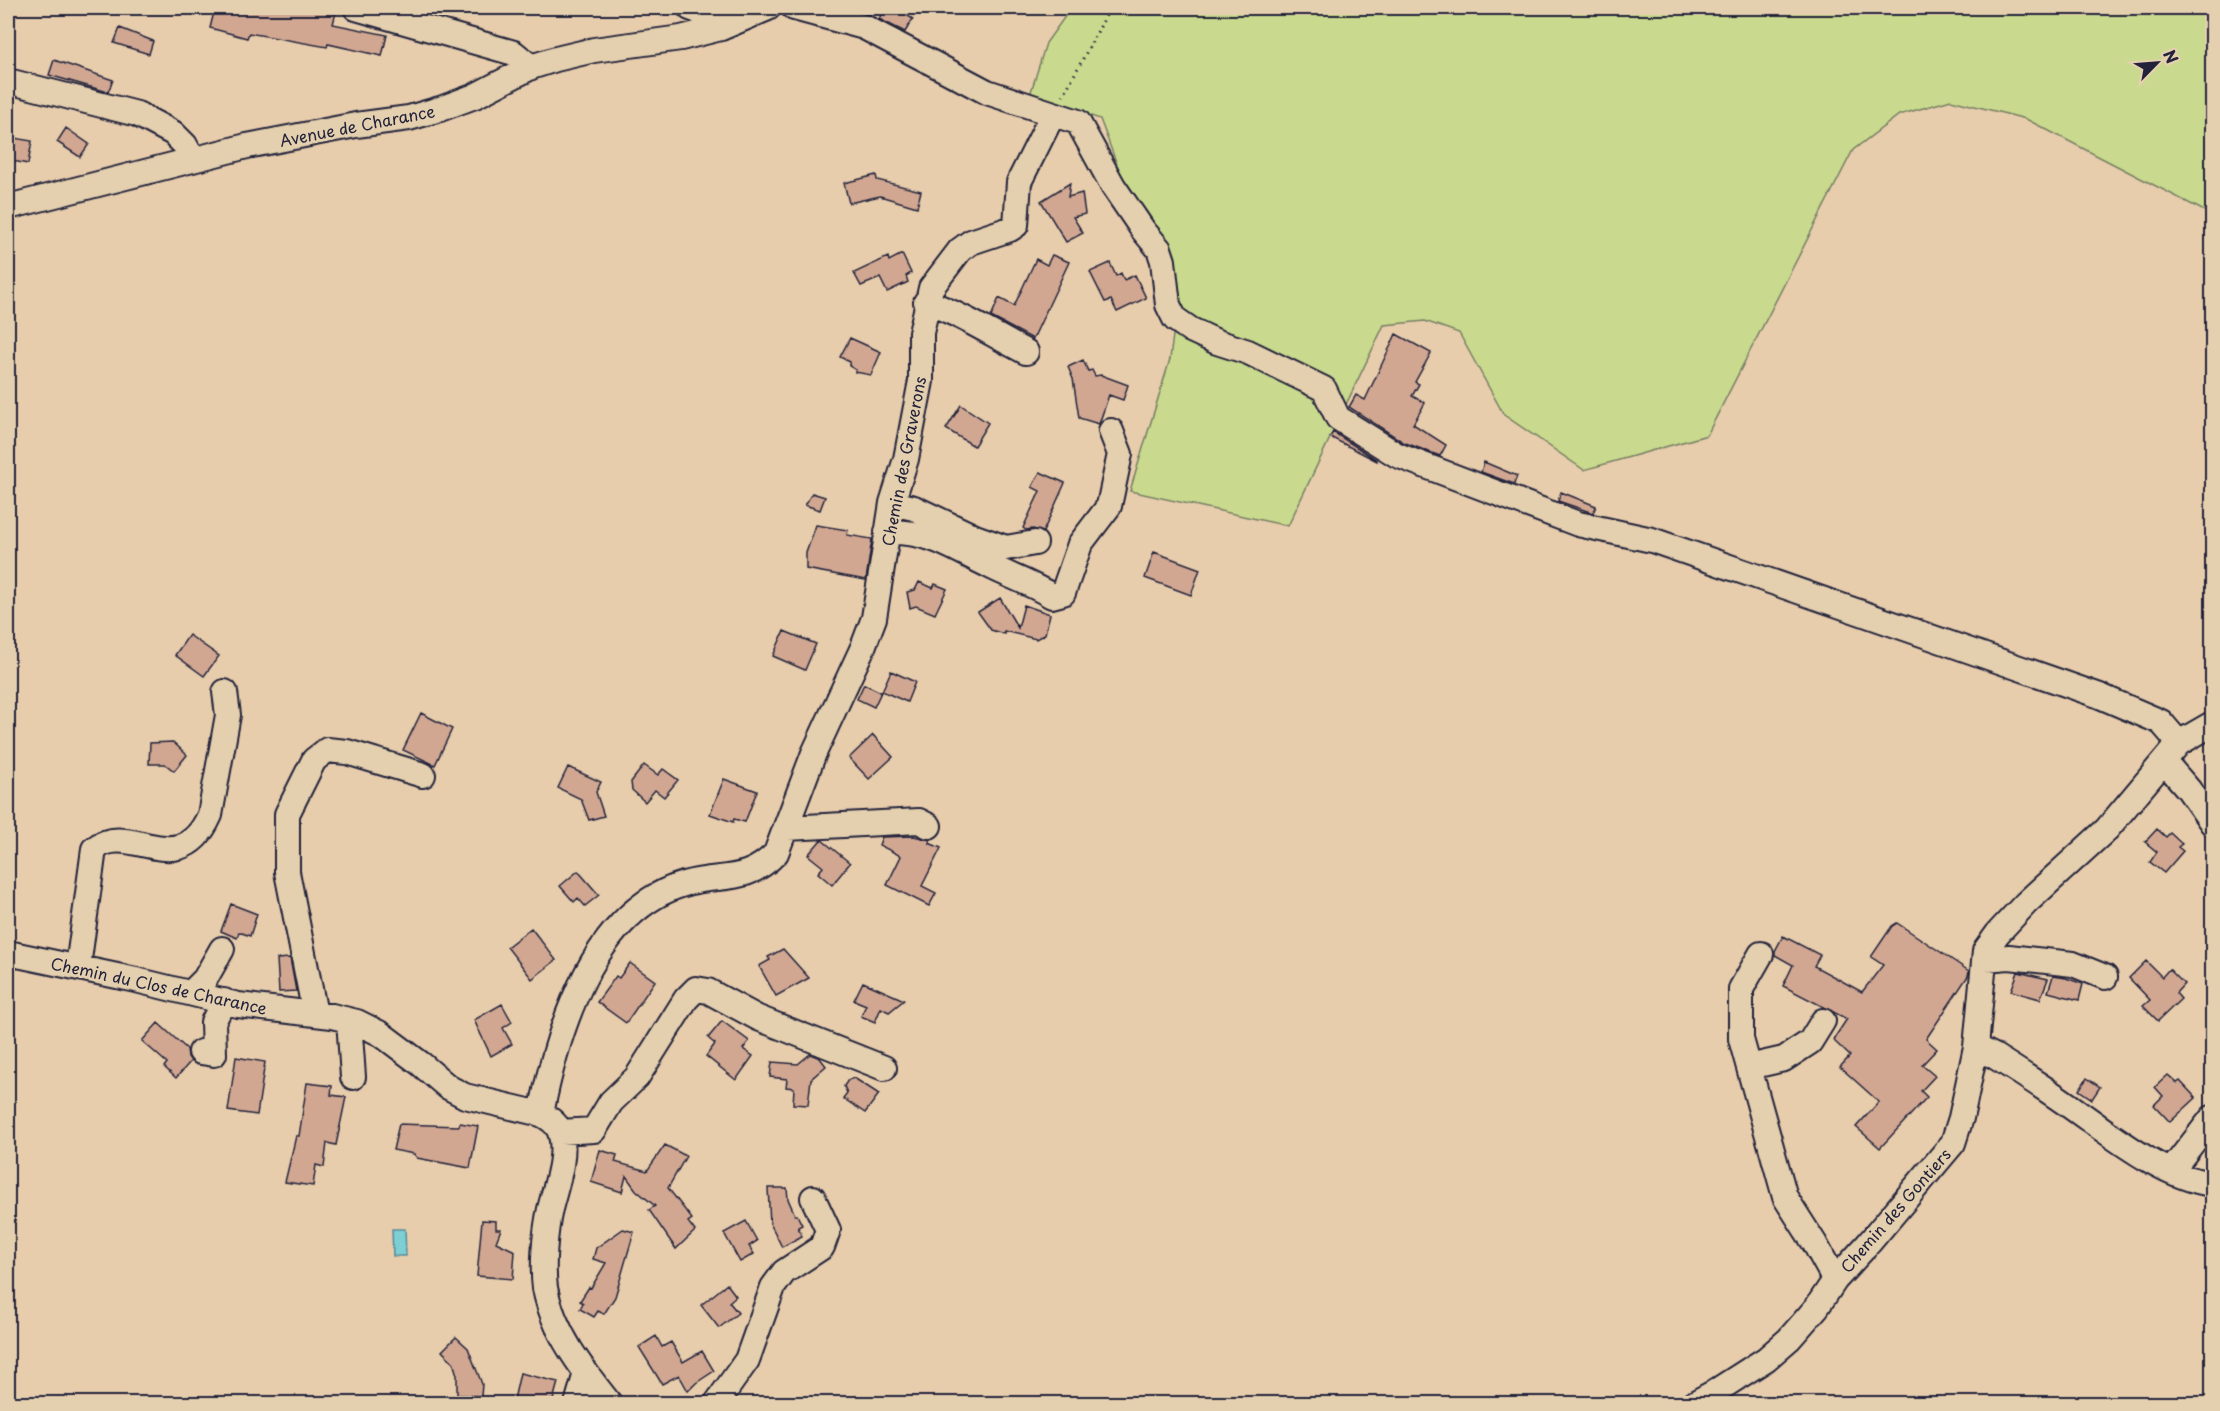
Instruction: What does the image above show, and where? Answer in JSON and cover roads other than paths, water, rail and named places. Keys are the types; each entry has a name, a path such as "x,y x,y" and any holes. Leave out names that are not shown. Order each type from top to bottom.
{"street":[{"path":"356,8 514,53 531,67"},
{"path":"690,8 700,12 721,28"},
{"name":"Avenue de Charance","path":"8,207 247,146 346,127 409,118 440,110 475,96 531,67 594,50 681,38 721,28 768,8"},
{"path":"794,8 864,27 987,92 1078,122 1113,186 1159,249 1163,261 1168,305 1175,319 1191,330 1217,342 1248,352 1324,389 1338,418 1397,455 1578,524 1652,540 2100,696 2161,722 2189,790 2212,823"},
{"path":"8,81 137,114 173,133 185,145 193,160"},
{"name":"Chemin des Graverons","path":"541,1114 559,1039 575,993 606,944 633,912 649,899 685,884 726,879 754,871 776,853 814,753 874,618 886,532 892,503 906,459 921,381 921,333 926,302 931,288 960,250 982,237 1016,225 1019,182 1053,114"},
{"path":"926,302 950,310 989,334 1026,352"},
{"path":"886,532 903,532 940,540 988,566 1031,583 1052,596 1063,593 1080,544 1109,506 1120,454 1112,431"},
{"path":"892,503 914,508 975,537 1006,548 1035,543"},
{"path":"78,967 94,849 102,842 115,840 170,849 182,846 194,839 204,828 210,814 228,715 225,692"},
{"name":"Chemin des Gontiers","path":"1693,1404 1774,1352 1789,1339 1817,1307 1835,1280 1953,1143 1961,1118 1976,1047 1985,951 2026,903 2107,829 2172,752 2212,724"},
{"path":"315,1014 287,873 287,814 314,760 327,750 347,752 423,775"},
{"path":"787,828 919,821 929,826"},
{"path":"191,993 205,980 222,949"},
{"name":"Chemin du Clos de Charance","path":"8,953 238,1005 349,1020 381,1034 447,1087 465,1096 541,1114"},
{"path":"1761,954 1741,989 1741,1039 1785,1197 1835,1280"},
{"path":"1985,959 2009,957 2073,964 2105,977"},
{"path":"560,1132 594,1130 611,1102 637,1077 686,999 696,989 708,991 758,1018 884,1068"},
{"path":"201,1052 214,1054 213,1022 224,1001"},
{"path":"349,1020 353,1077"},
{"path":"1749,1067 1784,1059 1810,1042 1823,1021"},
{"path":"1976,1047 1994,1056 2171,1172 2212,1184"},
{"path":"541,1114 551,1119 560,1132 562,1146 560,1173 549,1212 544,1272 545,1288 564,1338 586,1373 610,1404"},
{"path":"2171,1172 2212,1118"},
{"path":"716,1404 747,1360 772,1287 784,1272 822,1247 828,1230 813,1198"},
{"path":"577,1404 586,1373"}],"water":[{"path":"392,1229 405,1229 406,1256 393,1256"}]}
